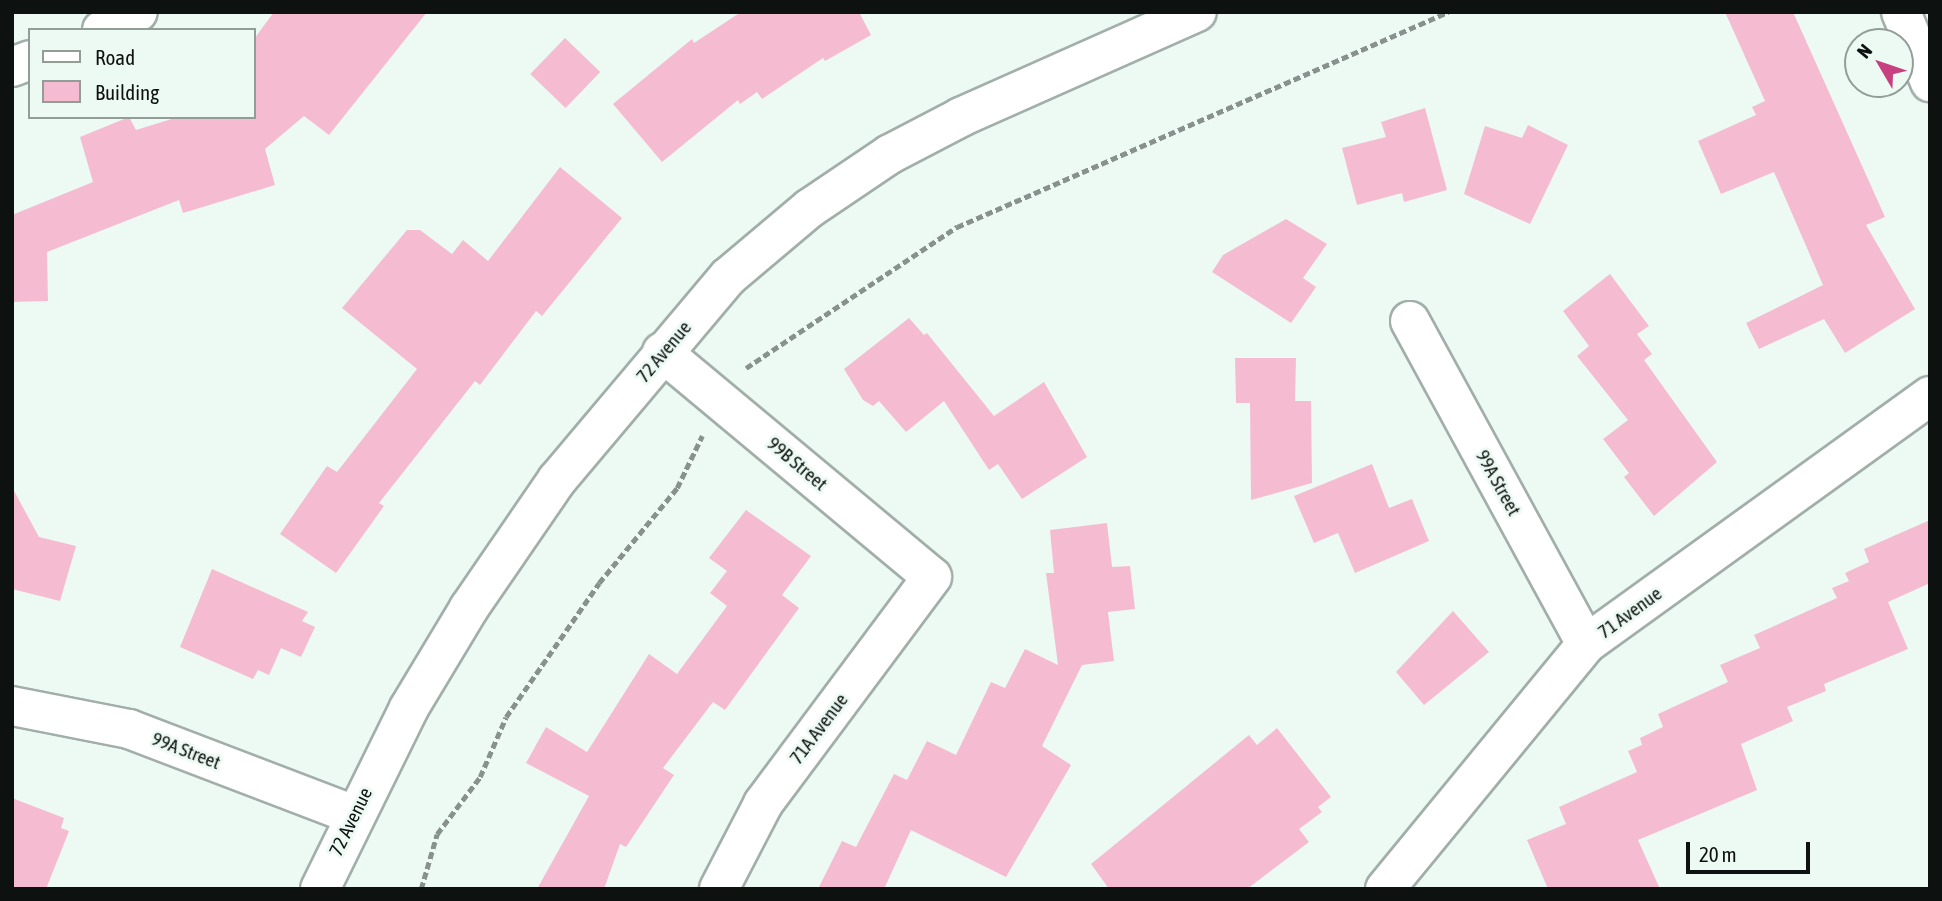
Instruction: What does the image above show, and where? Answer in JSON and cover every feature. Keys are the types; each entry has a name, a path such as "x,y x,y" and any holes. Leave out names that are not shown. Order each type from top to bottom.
{"street":[{"path":"107,28 138,12"},
{"name":"72 Avenue","path":"320,889 354,815 410,708 469,608 557,480 727,277 810,208 890,154 1197,12"},
{"path":"1900,12 1930,82"},
{"path":"12,68 28,61"},
{"name":"99A Street","path":"1410,321 1586,644"},
{"name":"99B Street","path":"662,352 932,577"},
{"name":"71 Avenue","path":"1385,889 1586,644 1930,396"},
{"name":"71A Avenue","path":"719,889 763,804 932,577"},
{"name":"99A Street","path":"12,706 129,729 354,815"}],"path":[{"path":"421,889 438,834 480,778 506,717 599,583 677,488 718,398 740,372 778,343 831,314 957,227 1448,12"}],"building":[{"path":"274,12 427,12 329,135 304,116 265,149 275,185 183,213 179,200 47,252 48,301 12,302 12,215 93,182 80,137 124,119 130,119 136,130 172,119 256,119 256,36"},
{"path":"741,12 859,12 871,35 825,61 823,58 762,99 757,92 740,104 738,100 662,162 613,104 692,39 694,43"},
{"path":"1725,12 1793,12 1885,217 1866,225 1915,309 1845,353 1824,319 1759,349 1746,323 1823,285 1774,172 1721,194 1698,141 1756,115 1752,107 1765,101"},
{"path":"565,38 600,72 566,108 530,74"},
{"path":"1425,108 1447,190 1404,202 1402,193 1357,205 1342,148 1386,137 1381,122"},
{"path":"1528,125 1568,145 1530,224 1464,194 1485,126 1522,138"},
{"path":"560,167 622,218 542,316 536,311 480,385 475,381 379,503 384,506 336,573 280,534 327,466 337,472 417,369 342,308 407,230 420,230 452,254 463,240 488,261"},
{"path":"1286,219 1327,244 1303,278 1316,287 1291,323 1212,272 1223,255"},
{"path":"1610,274 1649,326 1637,334 1652,354 1644,360 1717,462 1654,516 1624,477 1629,473 1603,439 1628,420 1577,356 1589,346 1563,311"},
{"path":"909,318 924,335 927,333 994,416 1044,382 1087,457 1022,499 998,464 989,470 944,401 906,432 879,401 873,406 863,400 844,369"},
{"path":"1235,358 1296,358 1295,401 1311,401 1312,483 1251,500 1250,403 1236,403"},
{"path":"1372,464 1389,508 1412,499 1429,541 1355,573 1338,533 1314,543 1294,496"},
{"path":"12,487 39,537 76,546 60,601 12,589"},
{"path":"746,510 811,556 782,595 799,608 725,710 713,702 663,768 674,775 626,847 620,844 604,889 537,889 589,796 526,763 546,727 587,752 649,654 677,674 727,606 710,593 727,571 709,558"},
{"path":"1930,520 1930,583 1888,602 1908,649 1824,684 1826,691 1787,707 1793,721 1741,744 1757,790 1638,840 1660,889 1548,889 1527,840 1566,824 1559,807 1637,772 1628,751 1642,745 1640,738 1663,727 1658,714 1728,682 1720,665 1760,648 1754,635 1837,598 1832,588 1849,581 1845,573 1869,562 1864,549"},
{"path":"1107,523 1112,567 1130,566 1135,609 1108,612 1114,661 1082,665 1042,746 1071,765 1006,877 911,830 884,889 818,889 842,841 856,847 894,774 907,780 927,741 956,755 991,682 1005,688 1025,649 1058,665 1046,573 1054,573 1050,530"},
{"path":"212,569 308,612 302,621 315,627 301,657 281,648 269,675 258,670 253,679 180,647"},
{"path":"1453,611 1489,652 1424,705 1396,672"},
{"path":"1277,728 1331,797 1318,807 1322,812 1299,829 1309,842 1247,889 1109,889 1091,864 1249,735 1257,745"},
{"path":"12,798 64,818 61,828 69,831 46,889 12,889"}]}
